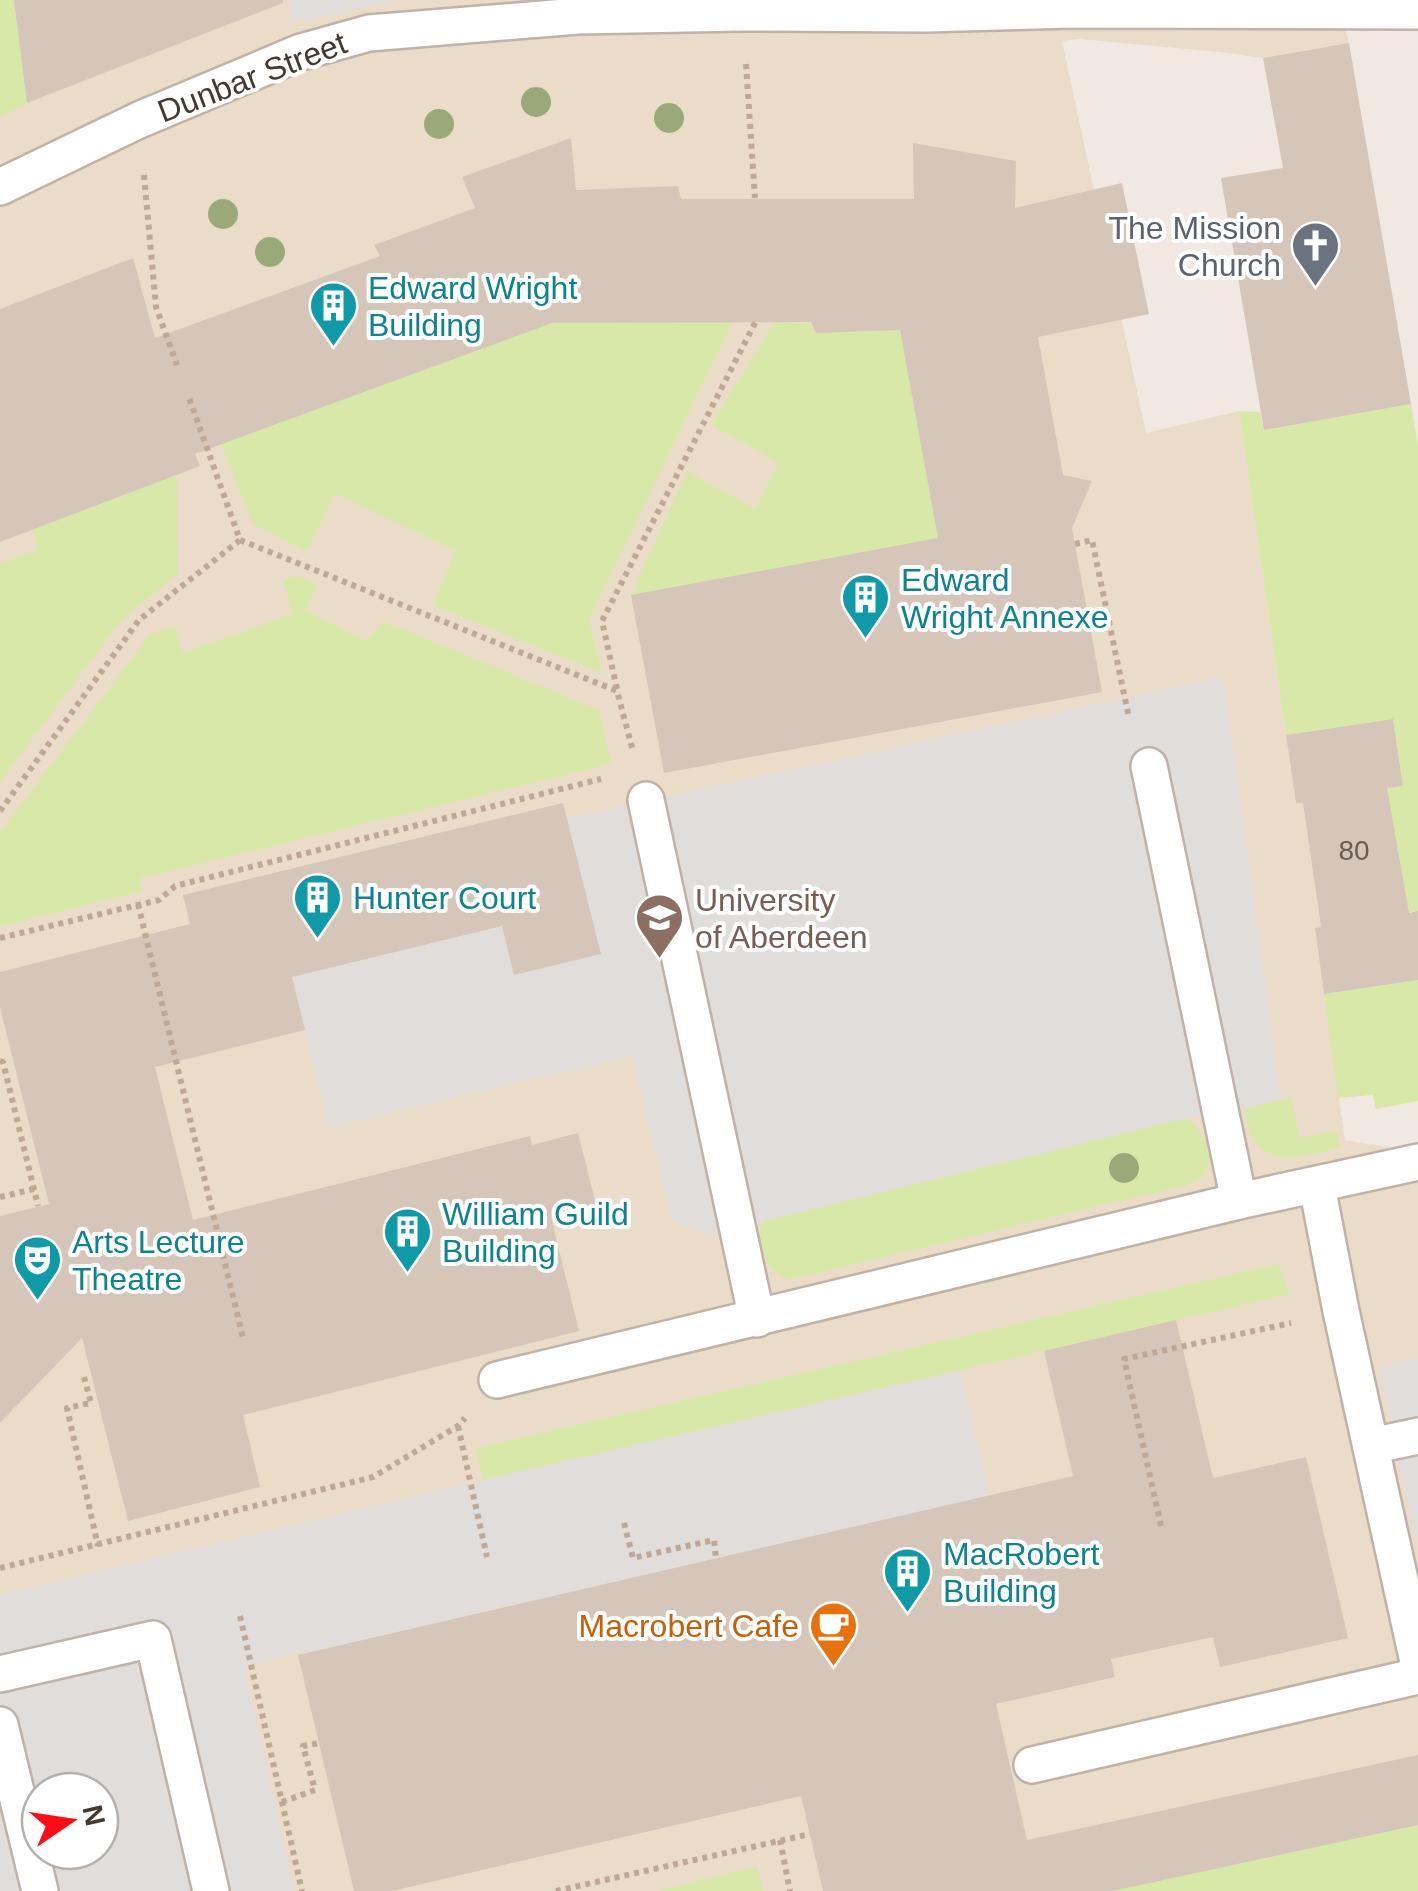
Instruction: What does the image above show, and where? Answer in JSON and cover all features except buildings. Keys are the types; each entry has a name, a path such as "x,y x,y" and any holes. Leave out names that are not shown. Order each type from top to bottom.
{"lane":[{"name":"Dunbar Street","path":"0,187 139,120 301,52 369,33 578,16 926,14 1242,6 1418,11"},
{"path":"1149,766 1239,1201"},
{"path":"642,785 758,1318"},
{"path":"497,1380 1239,1201 1418,1162"},
{"path":"1317,1186 1418,1662"},
{"path":"1371,1446 1418,1436"},
{"path":"0,1674 153,1638 211,1891"},
{"path":"1032,1765 1418,1676"},
{"path":"0,1725 40,1891"}],"path":[{"path":"742,13 755,198"},
{"path":"139,120 156,307 176,365"},
{"path":"0,938 159,900 175,886 642,785 602,621 756,322"},
{"path":"189,398 240,540 617,691"},
{"path":"0,811 139,620 240,540"},
{"path":"1075,544 1092,540 1131,730"},
{"path":"138,904 243,1338"},
{"path":"0,1061 38,1206"},
{"path":"0,1197 34,1189"},
{"path":"1162,1526 1124,1359 1341,1312"},
{"path":"84,1377 91,1403 67,1408 98,1546"},
{"path":"0,1568 374,1477 458,1426 497,1380"},
{"path":"458,1426 487,1557"},
{"path":"624,1523 633,1558 714,1540 716,1558"},
{"path":"240,1616 302,1891"},
{"path":"282,1802 315,1790 303,1746 320,1743"},
{"path":"556,1891 810,1834"},
{"path":"780,1840 790,1891"}],"shaded area":[{"name":"University of Aberdeen","path":"0,0 1339,0 1349,43 1263,58 1079,39 1062,41 1146,433 1239,411 1296,803 1303,803 1321,927 1315,928 1345,1140 1418,1152 1418,1891 0,1891"},
{"path":"291,0 403,0 291,22"},
{"path":"1223,677 1281,1099 1186,1118 711,1234 672,1222 632,1056 329,1127 292,977 502,926 515,975 600,954 567,818"},
{"path":"1418,1358 1418,1549 1379,1367"},
{"path":"960,1371 989,1495 244,1666 294,1891 0,1891 0,1595"}],"green space":[{"path":"0,0 14,0 27,103 0,117"},
{"path":"521,320 732,323 589,620 602,673 432,605 456,551 335,493 307,552 253,524 221,444 525,333"},
{"path":"774,322 920,329 923,345 904,353 938,538 631,595 687,471 755,509 779,463 711,425"},
{"path":"1411,404 1418,447 1418,915 1417,911 1387,916 1399,858 1396,839 1369,791 1403,785 1393,719 1286,735 1239,411 1260,412 1264,430"},
{"path":"177,475 178,573 120,622 0,782 0,563 38,550 32,530"},
{"path":"300,576 317,586 306,610 366,641 383,621 599,710 611,764 140,878 142,891 0,927 0,832 150,634 174,627 183,653 292,614 283,580"},
{"path":"1418,980 1418,1101 1376,1109 1373,1095 1338,1098 1324,994"},
{"path":"1291,1097 1300,1138 1336,1130 1340,1147 1290,1158 1268,1153 1258,1145 1250,1133 1244,1109"},
{"path":"1186,1118 1201,1134 1209,1154 1206,1172 1188,1185 792,1279 776,1273 764,1253 759,1228 766,1220"},
{"path":"1278,1264 1290,1294 483,1480 476,1448"},
{"path":"1418,1825 1418,1891 1113,1891"},
{"path":"757,1866 763,1891 659,1891"}],"place":[{"name":"The Mission Church","path":"1316,288"},
{"name":"Edward Wright Building","path":"333,348"},
{"name":"Edward Wright Annexe","path":"866,640"},
{"name":"Hunter Court","path":"318,940"},
{"name":"University of Aberdeen","path":"660,960"},
{"name":"William Guild Building","path":"407,1274"},
{"name":"Arts Lecture Theatre","path":"37,1302"},
{"name":"MacRobert Building","path":"908,1614"},
{"name":"Macrobert Cafe","path":"834,1668"}]}
